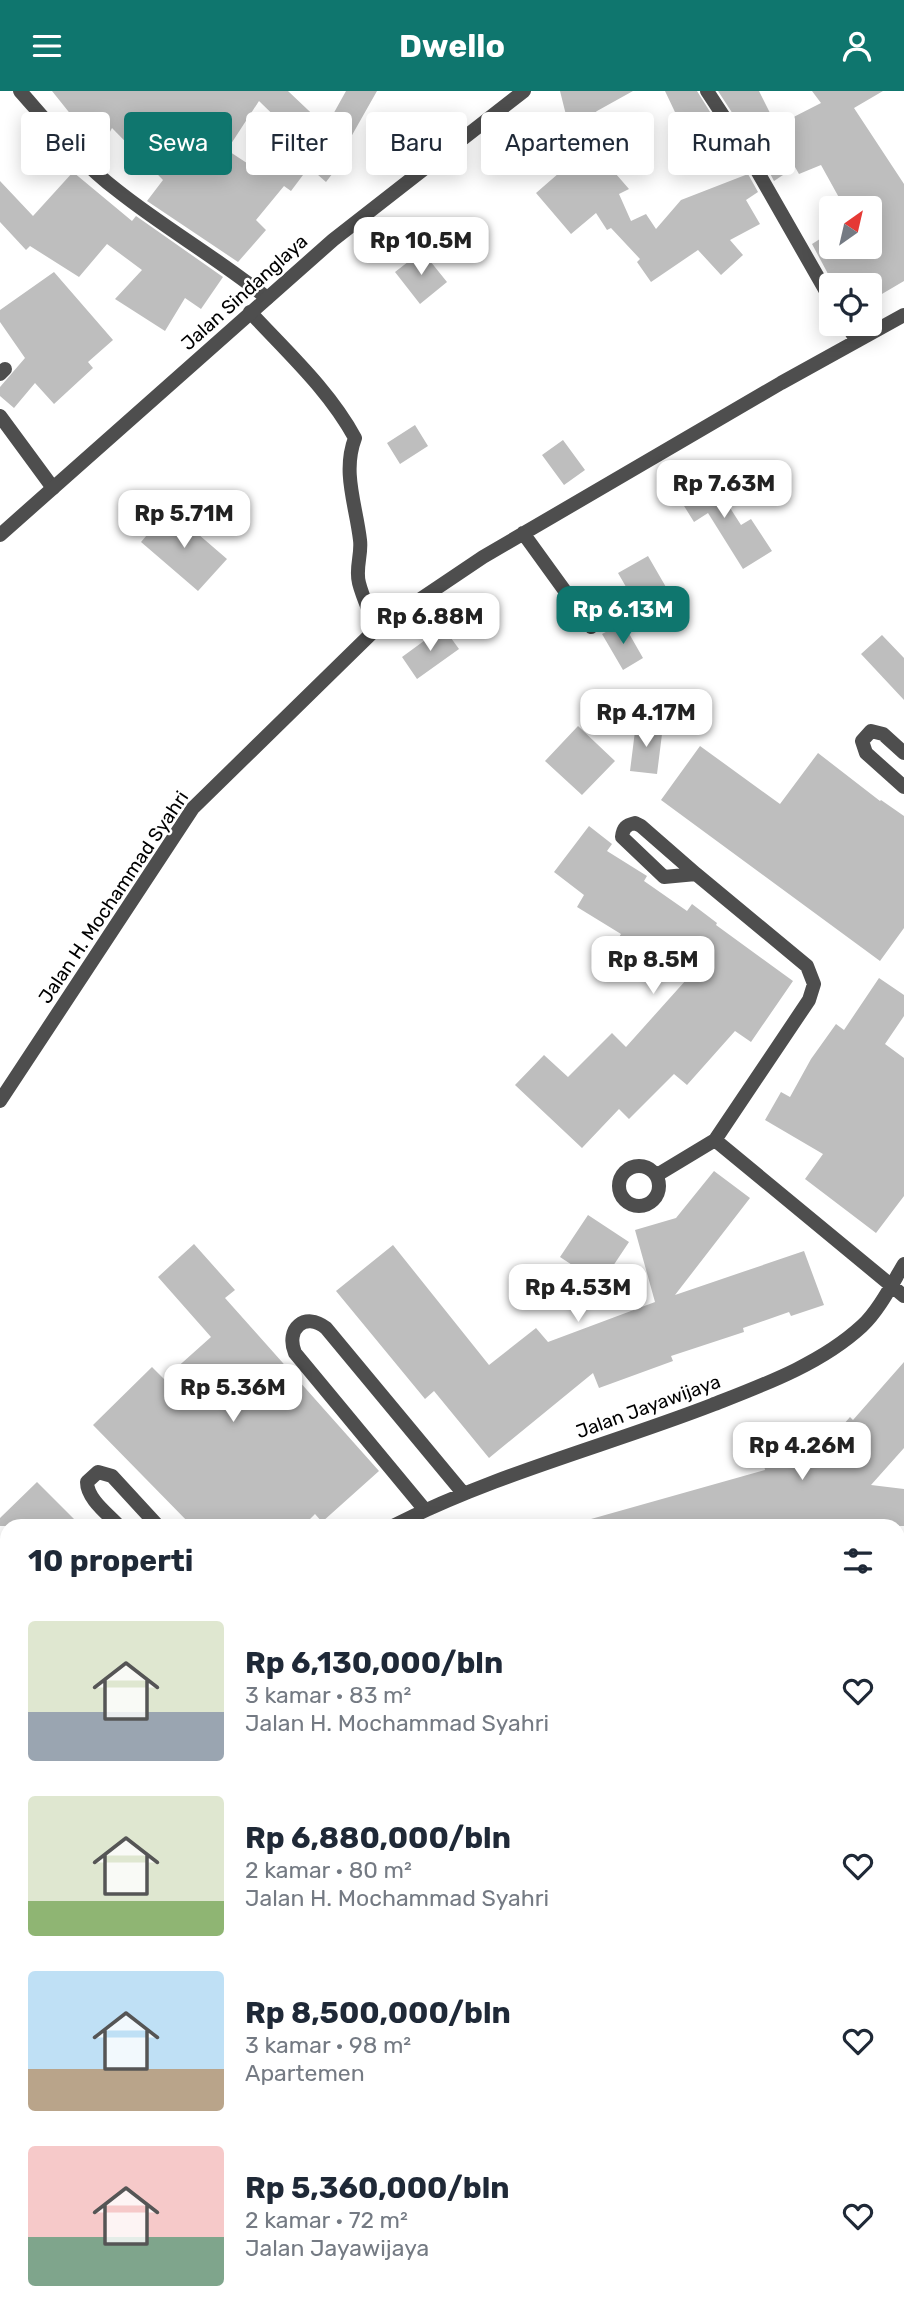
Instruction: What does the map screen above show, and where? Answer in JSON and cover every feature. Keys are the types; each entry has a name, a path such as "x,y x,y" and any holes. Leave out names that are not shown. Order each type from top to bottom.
{"street":[{"path":"20,91 65,143 117,191 233,270 267,298"},
{"name":"Jalan Sindanglaya","path":"0,535 332,240 524,91"},
{"path":"706,91 743,146 819,279"},
{"path":"250,312 322,390 343,416 355,438 349,463 351,492 361,542 357,567 359,583 376,629"},
{"name":"Jalan H. Mochammad Syahri","path":"0,1101 193,808 376,629 523,533 780,383 904,315"},
{"path":"854,336 857,341"},
{"path":"0,416 53,488"},
{"path":"523,533 592,627"},
{"path":"904,753 877,731 871,731 863,741 866,753 904,787"},
{"path":"657,1175 715,1140 809,1000 814,984 807,966 641,826 635,823 623,830 622,837 626,843 664,877 696,874"},
{"path":"715,1140 904,1296"},
{"name":"Jalan Jayawijaya","path":"407,1519 463,1493 681,1417 766,1384 841,1344 865,1324 904,1265"},
{"path":"425,1510 295,1353 291,1336 295,1328 302,1323 319,1322 326,1328 463,1493"},
{"path":"112,1519 90,1496 87,1489 91,1475 98,1472 112,1476 152,1519"}],"building":[{"path":"52,91 288,91 310,112 270,112 259,101 252,112 246,112 246,121 232,142 232,112 124,112 124,140 112,128 110,132 110,112 69,112"},
{"path":"346,91 377,91 352,135 352,112 334,112"},
{"path":"560,91 633,91 596,112 565,112"},
{"path":"665,91 697,91 710,112 675,112"},
{"path":"718,91 759,91 770,112 732,112"},
{"path":"812,91 883,91 854,108 904,184 904,281 882,294 882,273 828,273 820,259 882,259 882,196 838,196 821,165 799,174 795,167 795,116 821,103"},
{"path":"232,153 246,162 246,175 303,175 291,191 284,186 256,220 266,230 238,262 147,201 163,180 158,175 232,175"},
{"path":"70,175 77,175 132,221 136,216 223,277 201,309 185,298 165,331 115,299 142,270 107,244 79,277 30,246 26,250 0,222 0,181 33,216"},
{"path":"318,175 331,175 326,182"},
{"path":"557,175 617,175 629,189 619,194 631,221 646,214 656,229 681,200 749,175 758,192 746,200 760,224 730,240 743,255 721,275 698,250 651,282 637,262 640,259 611,228 607,230 596,213 571,234 536,193"},
{"path":"771,175 783,175 774,181"},
{"path":"819,240 819,257 812,244"},
{"path":"422,251 447,282 420,304 395,272"},
{"path":"54,272 113,340 88,362 93,368 54,404 35,383 14,408 0,396 0,387 25,358 0,322 0,310"},
{"path":"415,425 428,446 400,464 387,443"},
{"path":"563,440 585,470 564,485 542,455"},
{"path":"707,472 741,525 751,519 772,551 743,569 708,513 694,522 676,493"},
{"path":"169,509 227,559 198,591 141,542"},
{"path":"648,556 670,594 640,611 618,573"},
{"path":"623,623 643,658 623,670 602,634"},
{"path":"443,627 459,649 417,679 402,657"},
{"path":"882,635 904,658 904,700 861,654"},
{"path":"636,723 663,726 657,774 630,771"},
{"path":"578,726 615,761 582,795 545,761"},
{"path":"700,746 780,804 818,753 904,816 904,928 880,961 661,800"},
{"path":"589,826 612,844 607,851 647,876 644,881 687,911 692,904 717,923 716,925 793,981 751,1042 735,1031 687,1085 674,1074 629,1119 619,1109 582,1148 515,1085 544,1055 568,1077 612,1033 626,1047 686,980 644,950 636,962 613,947 621,934 577,907 584,895 554,872"},
{"path":"879,978 904,995 904,1016 885,1044 904,1058 904,1196 876,1233 805,1179 823,1154 765,1120 781,1092 790,1097 811,1059 836,1024 844,1030"},
{"path":"714,1171 750,1198 675,1295 804,1251 824,1305 791,1316 789,1312 743,1328 744,1332 671,1356 673,1361 599,1388 593,1373 489,1458 434,1391 425,1399 336,1291 393,1245 489,1365 536,1328 548,1342 655,1302 635,1230 676,1218"},
{"path":"588,1215 629,1242 601,1284 560,1257"},
{"path":"194,1244 235,1290 225,1298 379,1471 325,1519 319,1519 315,1514 310,1519 185,1519 93,1425 152,1367 164,1379 211,1337 158,1277"},
{"path":"904,1362 904,1448 871,1485 904,1489 904,1519 591,1519 765,1470 764,1465 823,1448 850,1417 853,1420"},
{"path":"37,1482 74,1519 0,1519"}]}
